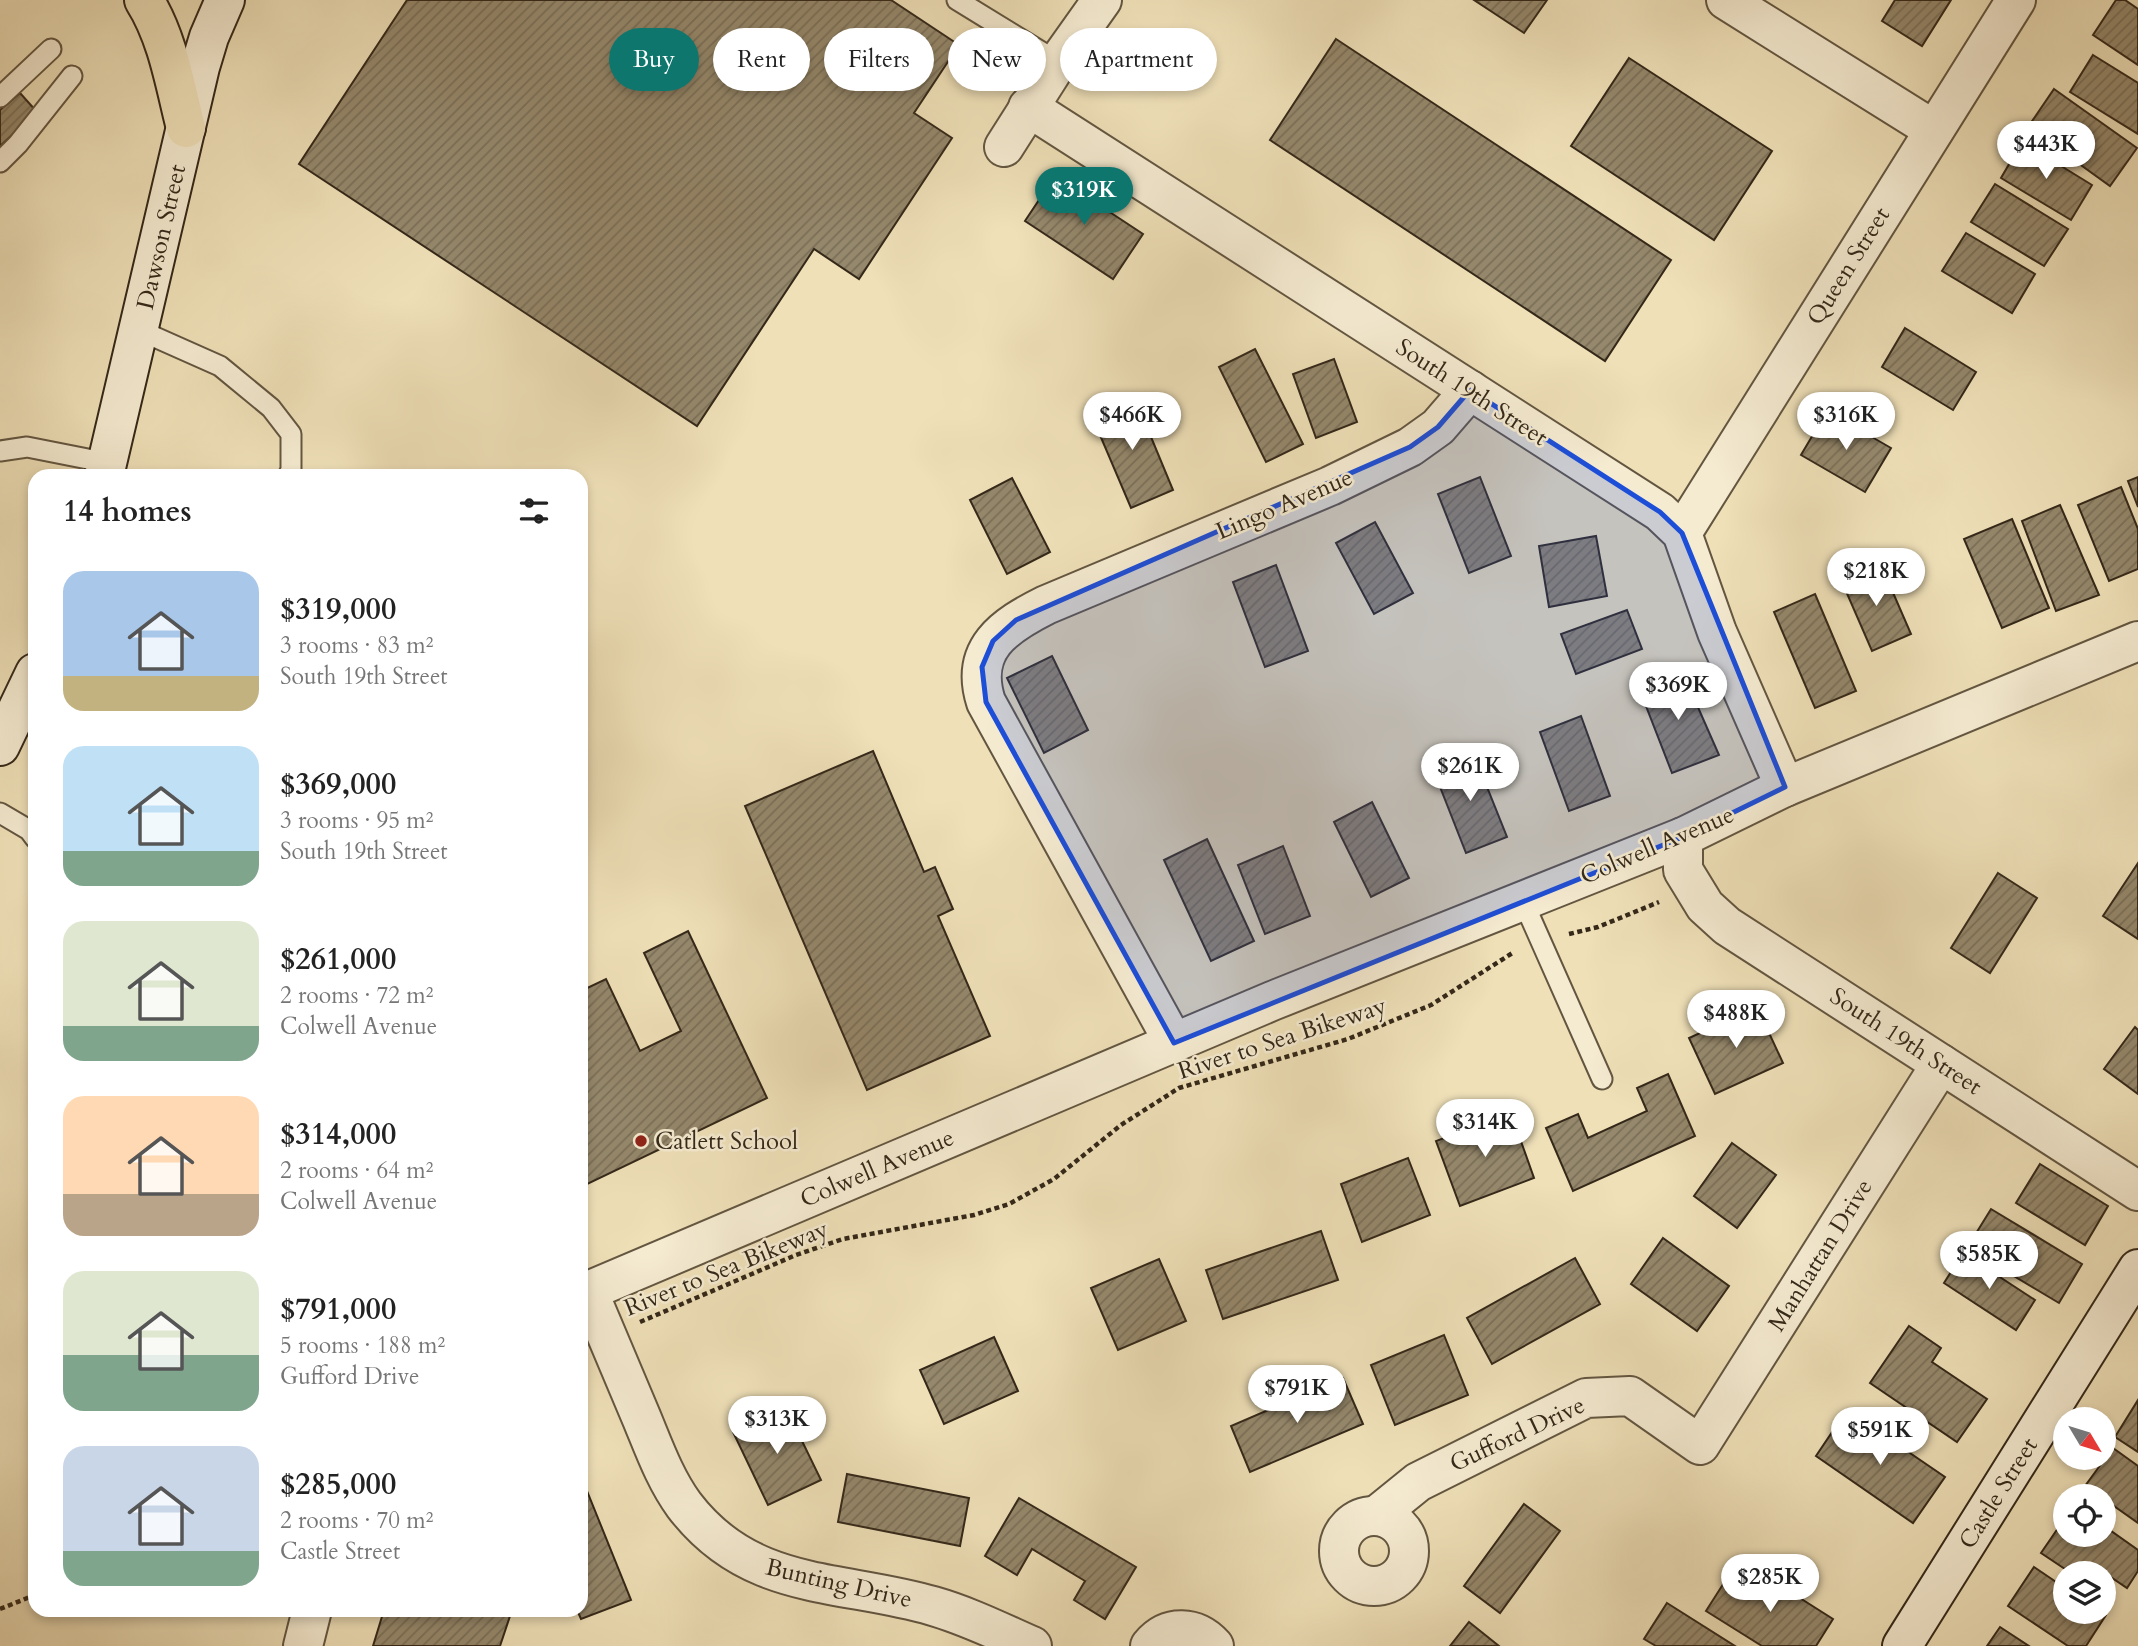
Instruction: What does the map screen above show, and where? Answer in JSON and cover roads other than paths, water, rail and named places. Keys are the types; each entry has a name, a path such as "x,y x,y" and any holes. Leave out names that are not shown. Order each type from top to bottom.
{"main road":[{"path":"144,0 154,16 167,55 186,128"}],"street":[{"name":"Dawson Street","path":"106,469 200,67 225,0"},
{"path":"1003,147 1102,0"},
{"path":"1726,0 1934,130"},
{"name":"Queen Street","path":"1682,533 2016,0"},
{"name":"South 19th Street","path":"1028,107 1660,512 1682,533 1717,632 1785,787"},
{"name":"Lingo Avenue","path":"1174,1043 986,702 982,667 993,641 1016,620 1331,486 1410,447 1438,427 1470,390"},
{"name":"Colwell Avenue","path":"588,1291 1174,1043 1683,837 1785,787 2138,641"},
{"path":"0,746 28,688"},
{"name":"South 19th Street","path":"1683,837 1684,870 1705,906 1727,926 2138,1191"},
{"name":"Manhattan Drive","path":"1700,1445 1941,1064"},
{"name":"Castle Street","path":"1902,1646 2138,1269"},
{"name":"Bunting Drive","path":"588,1300 607,1336 672,1488 707,1531 733,1552 769,1570 800,1579 933,1606 971,1619 1032,1646"},
{"name":"Gufford Drive","path":"1376,1516 1418,1482 1586,1398 1630,1396 1700,1445"},
{"path":"303,1646 310,1617"},
{"path":"1150,1646 1161,1635 1186,1629 1198,1633 1214,1646"}],"lane":[{"path":"957,0 1058,62"},
{"path":"0,97 51,49"},
{"path":"0,162 18,144 72,76"},
{"path":"139,331 220,366 271,408 291,435 291,469"},
{"path":"0,451 27,447 103,469"},
{"path":"0,813 28,829"},
{"path":"1523,901 1602,1079"}],"place":[{"name":"Catlett School","path":"641,1141"}]}
